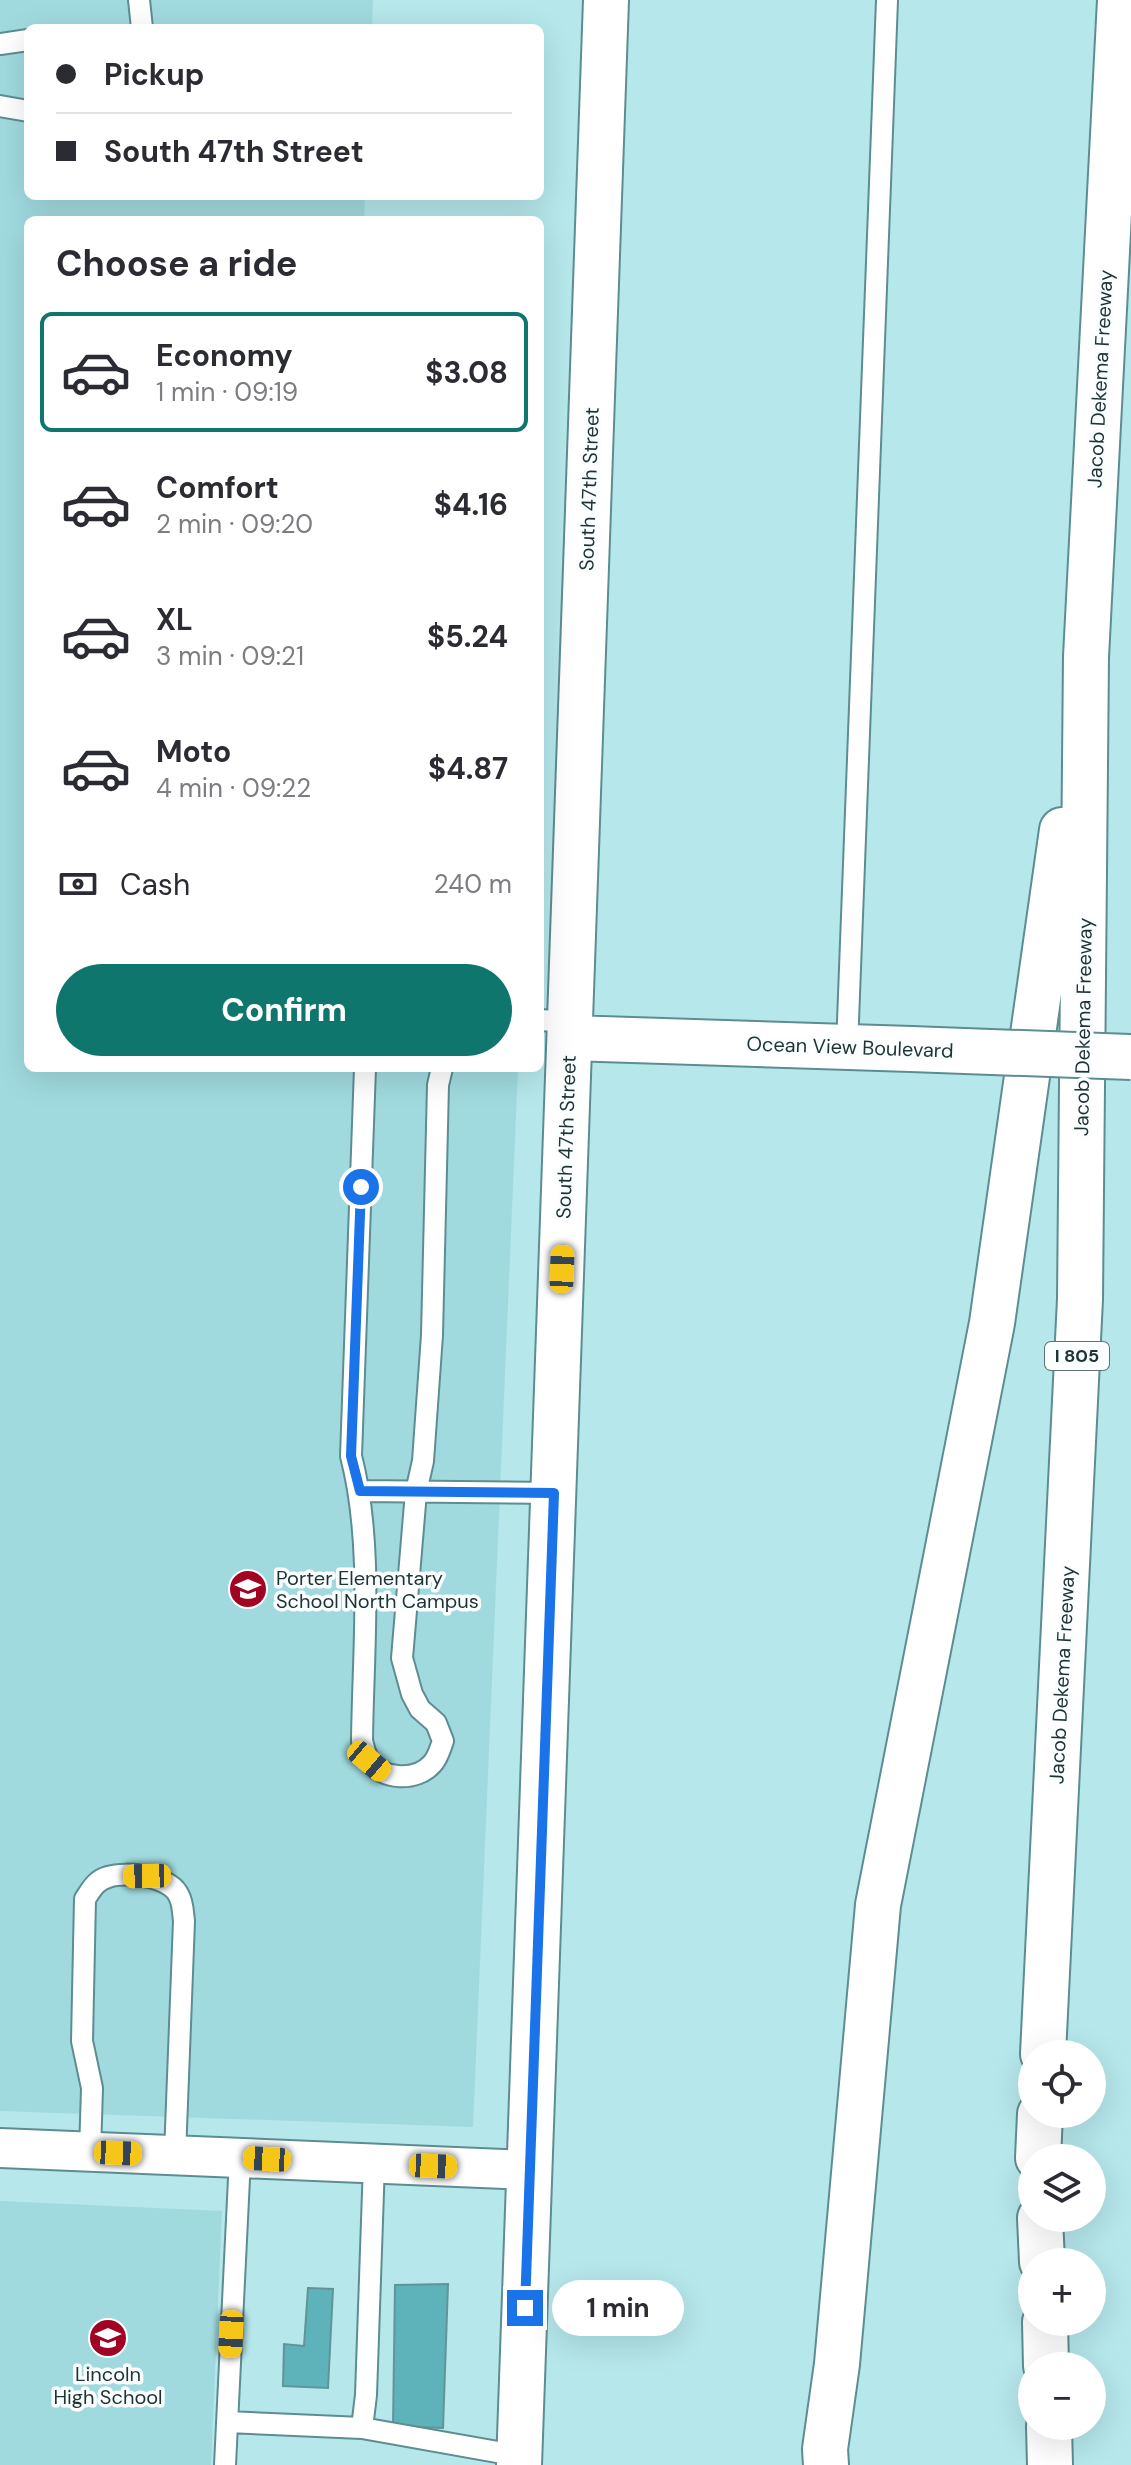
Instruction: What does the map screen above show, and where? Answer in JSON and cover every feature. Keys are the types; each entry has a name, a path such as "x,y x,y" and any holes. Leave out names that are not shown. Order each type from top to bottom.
{"main road":[{"name":"South 47th Street","path":"520,2461 554,1493 560,1027 606,0"},
{"name":"Jacob Dekema Freeway","path":"1044,2040 1080,1299 1086,657 1120,0"},
{"path":"826,2465 825,2449 837,2364 878,1905 992,1323 1086,657"},
{"name":"Ocean View Boulevard","path":"560,1027 847,1047 1131,1057"},
{"path":"1049,2440 1050,2465"}],"street":[{"path":"0,2148 530,2170"}],"lane":[{"path":"139,0 142,24"},
{"path":"847,1047 887,0"},
{"path":"0,44 24,41"},
{"path":"0,106 24,110"},
{"path":"365,1072 351,1456 360,1491 365,1547 362,1741 369,1761 382,1771 399,1777 421,1774 435,1762 443,1741 436,1723 420,1709 416,1701 402,1658 416,1492 423,1461 432,1335 438,1085 441,1072"},
{"path":"360,1491 554,1493"},
{"path":"90,2152 92,2088 82,2041 85,1899 95,1883 108,1876 147,1876 165,1882 179,1894 184,1921 175,2155"},
{"path":"225,2465 240,2158"},
{"path":"362,2428 366,2395 374,2163"},
{"path":"227,2422 362,2428 520,2461"}],"shaded area":[{"name":"Porter Elementary School North Campus","path":"0,0 373,0 372,24 24,24 24,200 365,200 364,216 24,216 24,1072 518,1072 473,2127 0,2111"},
{"name":"Lincoln High School","path":"0,2201 222,2211 211,2465 0,2465"}],"building":[{"path":"448,2284 443,2428 393,2426 395,2285"},
{"path":"308,2288 333,2289 328,2388 283,2386 284,2344 304,2346"}],"place":[{"name":"Porter Elementary School North Campus","path":"248,1589"},
{"name":"Lincoln High School","path":"108,2338"}],"route":[{"path":"361,1187 351,1456 360,1491 554,1493 525,2308"}]}
